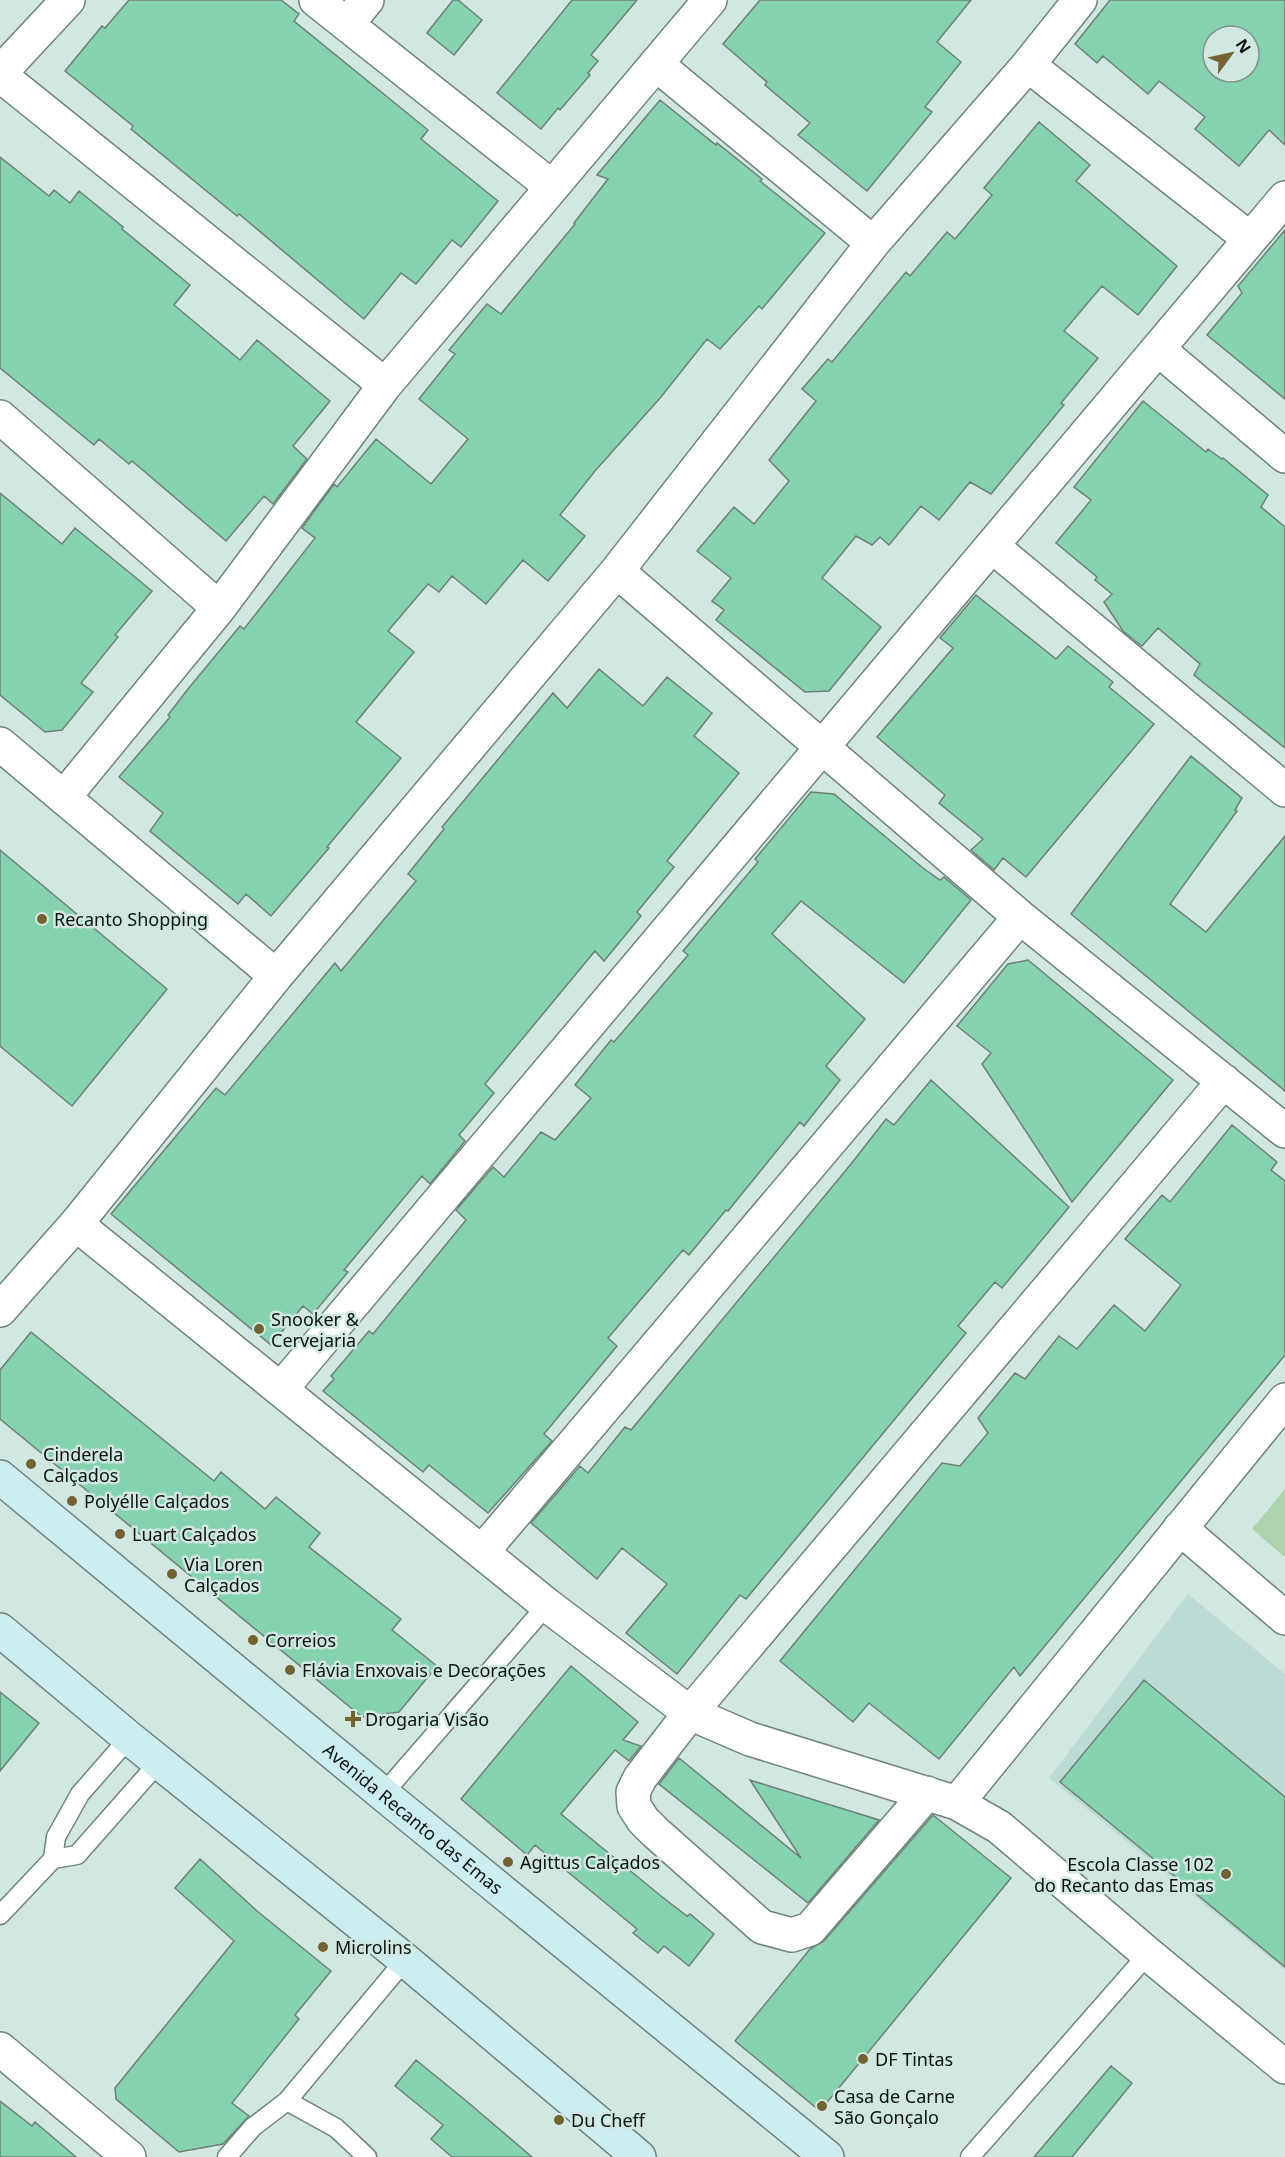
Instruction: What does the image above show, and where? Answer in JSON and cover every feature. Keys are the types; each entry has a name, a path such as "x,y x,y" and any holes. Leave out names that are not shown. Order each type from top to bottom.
{"main road":[{"name":"Avenida Recanto das Emas","path":"0,1477 827,2157"},
{"path":"0,1630 129,1738 405,1960 639,2157"}],"street":[{"path":"68,0 0,74 385,385"},
{"path":"315,0 357,12 552,187"},
{"path":"64,797 219,608 385,385 710,0"},
{"path":"0,1310 76,1224 276,976 617,571 873,243 1028,65 1080,0"},
{"path":"656,64 873,243"},
{"path":"1028,65 1250,239"},
{"path":"281,1389 1285,198"},
{"path":"1158,349 1285,456"},
{"path":"0,417 219,608"},
{"path":"992,546 1285,790"},
{"path":"617,571 1020,917 1285,1131"},
{"path":"0,744 276,976"},
{"path":"482,1552 1020,917"},
{"path":"1224,1081 690,1713 640,1778 633,1792 634,1806 643,1820 762,1927 792,1935 810,1929 942,1798 1180,1528 1285,1400"},
{"path":"76,1224 547,1605 690,1713 750,1739 942,1798 999,1827 1285,2067"},
{"path":"1180,1528 1285,1618"},
{"path":"0,2049 129,2157"}],"lane":[{"path":"383,1794 547,1605"},
{"path":"0,1915 53,1859 56,1837 81,1794 129,1738"},
{"path":"53,1859 77,1855 159,1762"},
{"path":"970,2157 1148,1954"},
{"path":"227,2157 253,2127 287,2102 405,1960"},
{"path":"287,2102 336,2128 367,2157"}],"shaded area":[{"name":"Escola Classe 102 do Recanto das Emas","path":"1188,1594 1285,1674 1285,1970 1049,1778"}],"green space":[{"path":"1285,1489 1285,1557 1252,1529"}],"building":[{"path":"129,0 281,0 299,14 294,21 428,130 421,139 498,201 461,247 452,240 416,284 401,273 364,319 239,214 237,216 131,129 133,126 65,71 102,26 105,28"},
{"path":"453,0 458,0 482,20 454,55 427,33"},
{"path":"572,0 637,0 591,55 598,61 588,73 590,75 541,129 497,93"},
{"path":"760,0 971,0 937,42 961,62 925,107 932,112 867,191 798,135 810,123 765,85 767,82 723,44"},
{"path":"1110,0 1285,0 1285,145 1269,130 1239,166 1195,129 1205,117 1159,81 1148,94 1103,56 1097,63 1075,44"},
{"path":"660,100 762,179 760,181 825,233 762,309 759,306 720,349 707,339 661,397 595,471 560,515 585,536 548,581 523,560 486,604 452,576 439,592 428,584 388,631 414,652 356,722 401,758 271,916 246,894 238,904 150,831 163,813 119,777 170,717 168,715 188,689 240,626 244,629 315,538 302,528 334,484 337,487 376,439 431,484 468,439 419,399 455,354 449,350 487,304 501,314 575,224 608,179 597,175"},
{"path":"1039,122 1090,165 1076,181 1177,266 1138,315 1102,286 1064,331 1098,358 1061,403 1064,405 991,494 970,482 939,520 921,506 889,545 880,537 872,545 856,536 822,578 881,627 829,691 805,692 716,620 724,610 712,601 731,578 697,551 734,507 754,524 789,481 769,460 816,401 802,389 828,359 832,362 906,272 910,276 947,232 955,239 992,195 984,188"},
{"path":"0,157 49,196 54,190 70,203 79,191 123,227 122,229 190,285 174,305 240,360 257,340 330,401 293,446 307,459 273,504 264,496 226,541 132,461 129,464 99,439 94,445 0,368"},
{"path":"1285,230 1285,399 1207,335 1242,293 1238,286"},
{"path":"1143,401 1206,452 1208,449 1223,458 1268,495 1261,507 1285,527 1285,748 1194,675 1200,664 1158,628 1142,646 1123,631 1104,602 1112,594 1095,580 1097,577 1056,543 1091,500 1074,487"},
{"path":"0,493 62,544 75,528 152,591 115,635 118,637 81,683 93,692 62,730 45,732 0,695"},
{"path":"976,595 1056,659 1068,646 1113,682 1109,687 1154,724 1026,877 1003,858 994,870 971,850 983,839 939,803 945,795 877,737 953,648 940,638"},
{"path":"599,669 643,706 667,677 712,713 694,736 739,773 667,861 674,867 637,912 641,916 604,961 595,951 485,1084 494,1093 459,1135 465,1141 430,1184 422,1176 344,1270 348,1272 313,1314 303,1306 271,1345 111,1214 216,1088 225,1095 335,963 341,971 416,881 408,874 444,829 442,827 553,693 567,708"},
{"path":"1191,756 1242,798 1235,810 1237,811 1170,904 1206,932 1285,836 1285,1091 1071,914"},
{"path":"811,792 834,794 923,868 940,880 944,877 971,900 904,983 801,901 772,934 865,1019 826,1066 840,1080 804,1126 800,1122 689,1255 683,1250 608,1338 617,1346 544,1434 552,1441 488,1513 429,1465 423,1472 323,1391 334,1379 331,1376 369,1331 373,1334 466,1220 456,1210 493,1167 504,1177 541,1132 555,1140 591,1098 575,1085 611,1040 614,1042 688,955 683,951 758,862 755,859"},
{"name":"Recanto Shopping","path":"0,850 167,989 72,1106 0,1046"},
{"path":"1028,960 1173,1080 1072,1202 982,1064 991,1053 957,1026 1008,964"},
{"path":"931,1080 1069,1207 1002,1288 995,1282 958,1326 966,1333 746,1599 740,1595 677,1674 626,1633 667,1584 622,1548 597,1579 531,1523 580,1466 588,1473 625,1427 631,1430 886,1119 894,1125"},
{"path":"1232,1125 1277,1162 1271,1170 1285,1181 1285,1355 1020,1676 1014,1667 939,1759 869,1703 853,1722 780,1661 942,1463 960,1466 988,1433 978,1418 1015,1373 1025,1379 1059,1336 1077,1349 1114,1305 1145,1331 1181,1285 1125,1239 1162,1195 1170,1202"},
{"path":"31,1332 214,1481 221,1472 265,1509 276,1497 320,1533 309,1547 401,1619 392,1630 437,1666 399,1712 362,1717 0,1419 0,1370"},
{"path":"571,1666 638,1722 623,1740 641,1746 629,1761 615,1750 561,1814 661,1896 687,1916 690,1914 714,1934 689,1966 664,1946 658,1953 633,1933 637,1929 535,1845 527,1855 461,1799"},
{"name":"Escola Classe 102 do Recanto das Emas","path":"1144,1680 1285,1797 1285,1967 1060,1782"},
{"path":"0,1692 39,1723 0,1771"},
{"path":"679,1758 801,1858 750,1780 879,1820 808,1903 659,1784"},
{"path":"933,1815 1011,1878 820,2111 735,2041 810,1949 824,1941"},
{"path":"200,1859 257,1911 331,1971 295,2015 299,2019 232,2103 249,2116 223,2144 179,2152 116,2099 115,2088 234,1941 175,1888"},
{"path":"416,2060 532,2157 452,2157 431,2139 443,2125 395,2086"},
{"path":"1111,2066 1132,2083 1072,2157 1034,2157"},
{"path":"0,2101 32,2126 35,2122 76,2157 0,2157"}],"place":[{"name":"Recanto Shopping","path":"42,919"},
{"name":"Snooker & Cervejaria","path":"259,1329"},
{"name":"Cinderela Calçados","path":"31,1464"},
{"name":"Polyélle Calçados","path":"72,1501"},
{"name":"Luart Calçados","path":"120,1534"},
{"name":"Via Loren Calçados","path":"172,1574"},
{"name":"Correios","path":"253,1640"},
{"name":"Flávia Enxovais e Decorações","path":"290,1670"},
{"name":"Drogaria Visão","path":"353,1719"},
{"name":"Agittus Calçados","path":"508,1862"},
{"name":"Escola Classe 102 do Recanto das Emas","path":"1226,1874"},
{"name":"Microlins","path":"323,1947"},
{"name":"DF Tintas","path":"863,2059"},
{"name":"Casa de Carne São Gonçalo","path":"822,2106"},
{"name":"Du Cheff","path":"559,2120"}]}
